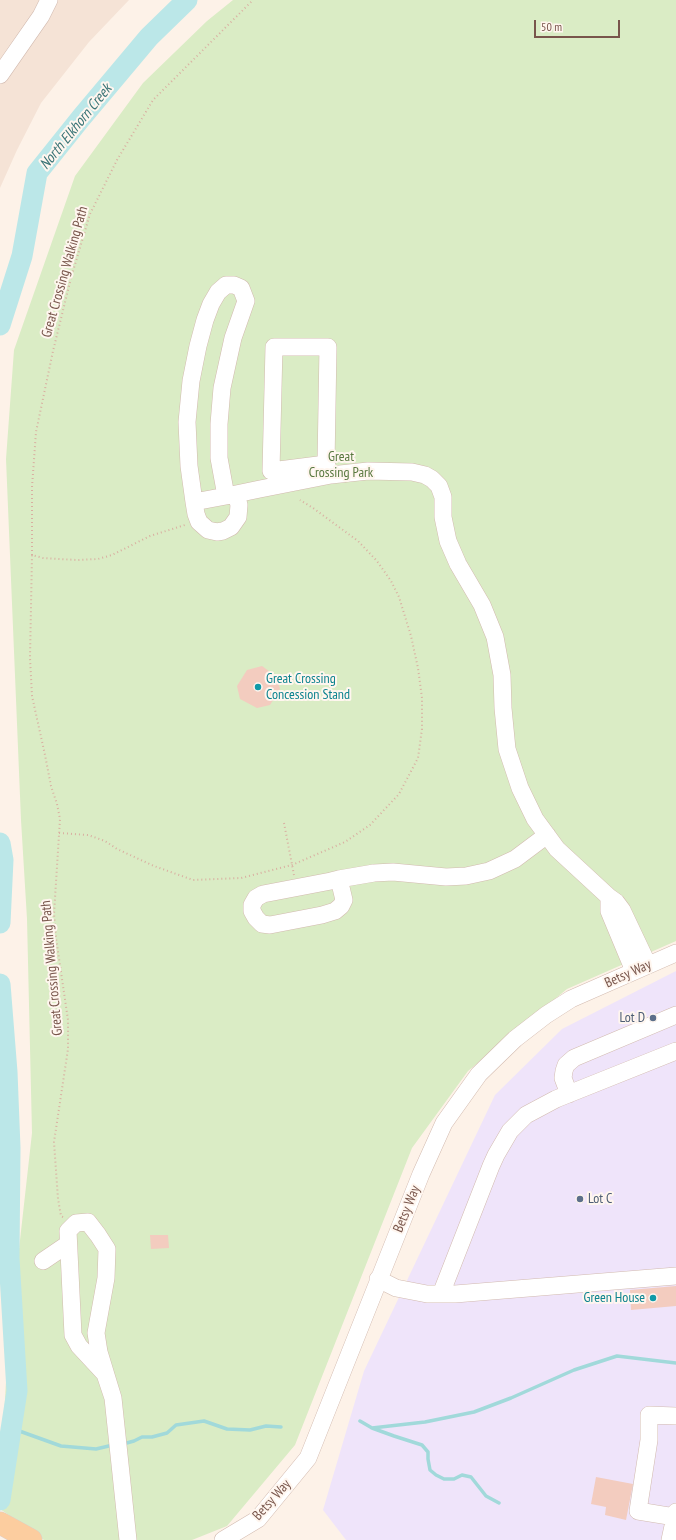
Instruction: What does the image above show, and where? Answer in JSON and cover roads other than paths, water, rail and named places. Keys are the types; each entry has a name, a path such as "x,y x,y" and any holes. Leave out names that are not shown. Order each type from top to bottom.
{"main road":[{"path":"0,1523 31,1540"}],"street":[{"path":"0,75 41,16 49,0"},
{"path":"226,285 234,285 241,288 246,301 233,338 222,388 219,424 219,458 231,495 239,505 238,517 231,527 223,531 217,532 208,530 199,522 196,514 189,466 187,422 191,381 204,320 218,292 226,285"},
{"path":"329,470 328,347 274,347 271,471 329,470 412,472 425,475 439,486 443,497 443,517 448,541 458,564 482,605 495,637 502,675 503,708 507,749 520,788 535,819 557,849 616,902 622,910 624,930 641,968"},
{"path":"194,502 231,495 329,470"},
{"path":"339,879 344,900 342,906 334,911 322,915 270,925 262,924 252,911 252,905 256,898 263,894 339,879 393,872 446,877 466,876 489,871 515,859 547,834"},
{"name":"Betsy Way","path":"223,1540 258,1519 308,1458 421,1174 444,1123 479,1074 515,1039 546,1015 571,999 676,953"},
{"path":"569,1094 563,1078 566,1065 574,1058 676,1015"},
{"path":"441,1294 493,1161 510,1131 526,1115 556,1099 674,1055"},
{"path":"100,1364 79,1346 73,1335 68,1231 76,1223 88,1222 98,1234 107,1249 106,1278 96,1333 100,1364 113,1398 128,1540"},
{"path":"43,1261 68,1244"},
{"path":"378,1279 396,1288 427,1294 441,1294 676,1276"},
{"path":"670,1540 676,1515 638,1510 649,1440 649,1415 676,1416"}],"waterway":[{"name":"North Elkhorn Creek","path":"0,325 22,256 37,173 149,37 187,0"},
{"name":"North Elkhorn Creek","path":"0,843 3,860 0,923"},
{"name":"North Elkhorn Creek","path":"0,984 7,1072 10,1148 9,1258 17,1391 0,1500"},
{"path":"372,1428 425,1422 474,1412 511,1398 574,1370 617,1356 676,1363"},
{"path":"123,1444 142,1437 152,1437 167,1433 176,1425 204,1421 227,1429 250,1430 266,1426 281,1427"},
{"path":"360,1421 372,1428 422,1445 428,1452 430,1470 436,1475 444,1479 454,1479 462,1475 471,1477 486,1496 499,1503"},
{"path":"11,1428 61,1446 96,1449 113,1445"}],"place":[{"name":"Great Crossing Concession Stand","path":"258,687"},
{"name":"Lot D","path":"653,1018"},
{"name":"Lot C","path":"580,1199"},
{"name":"Green House","path":"653,1298"}],"park label":[{"name":"Great Crossing Park","path":"341,466"}]}
